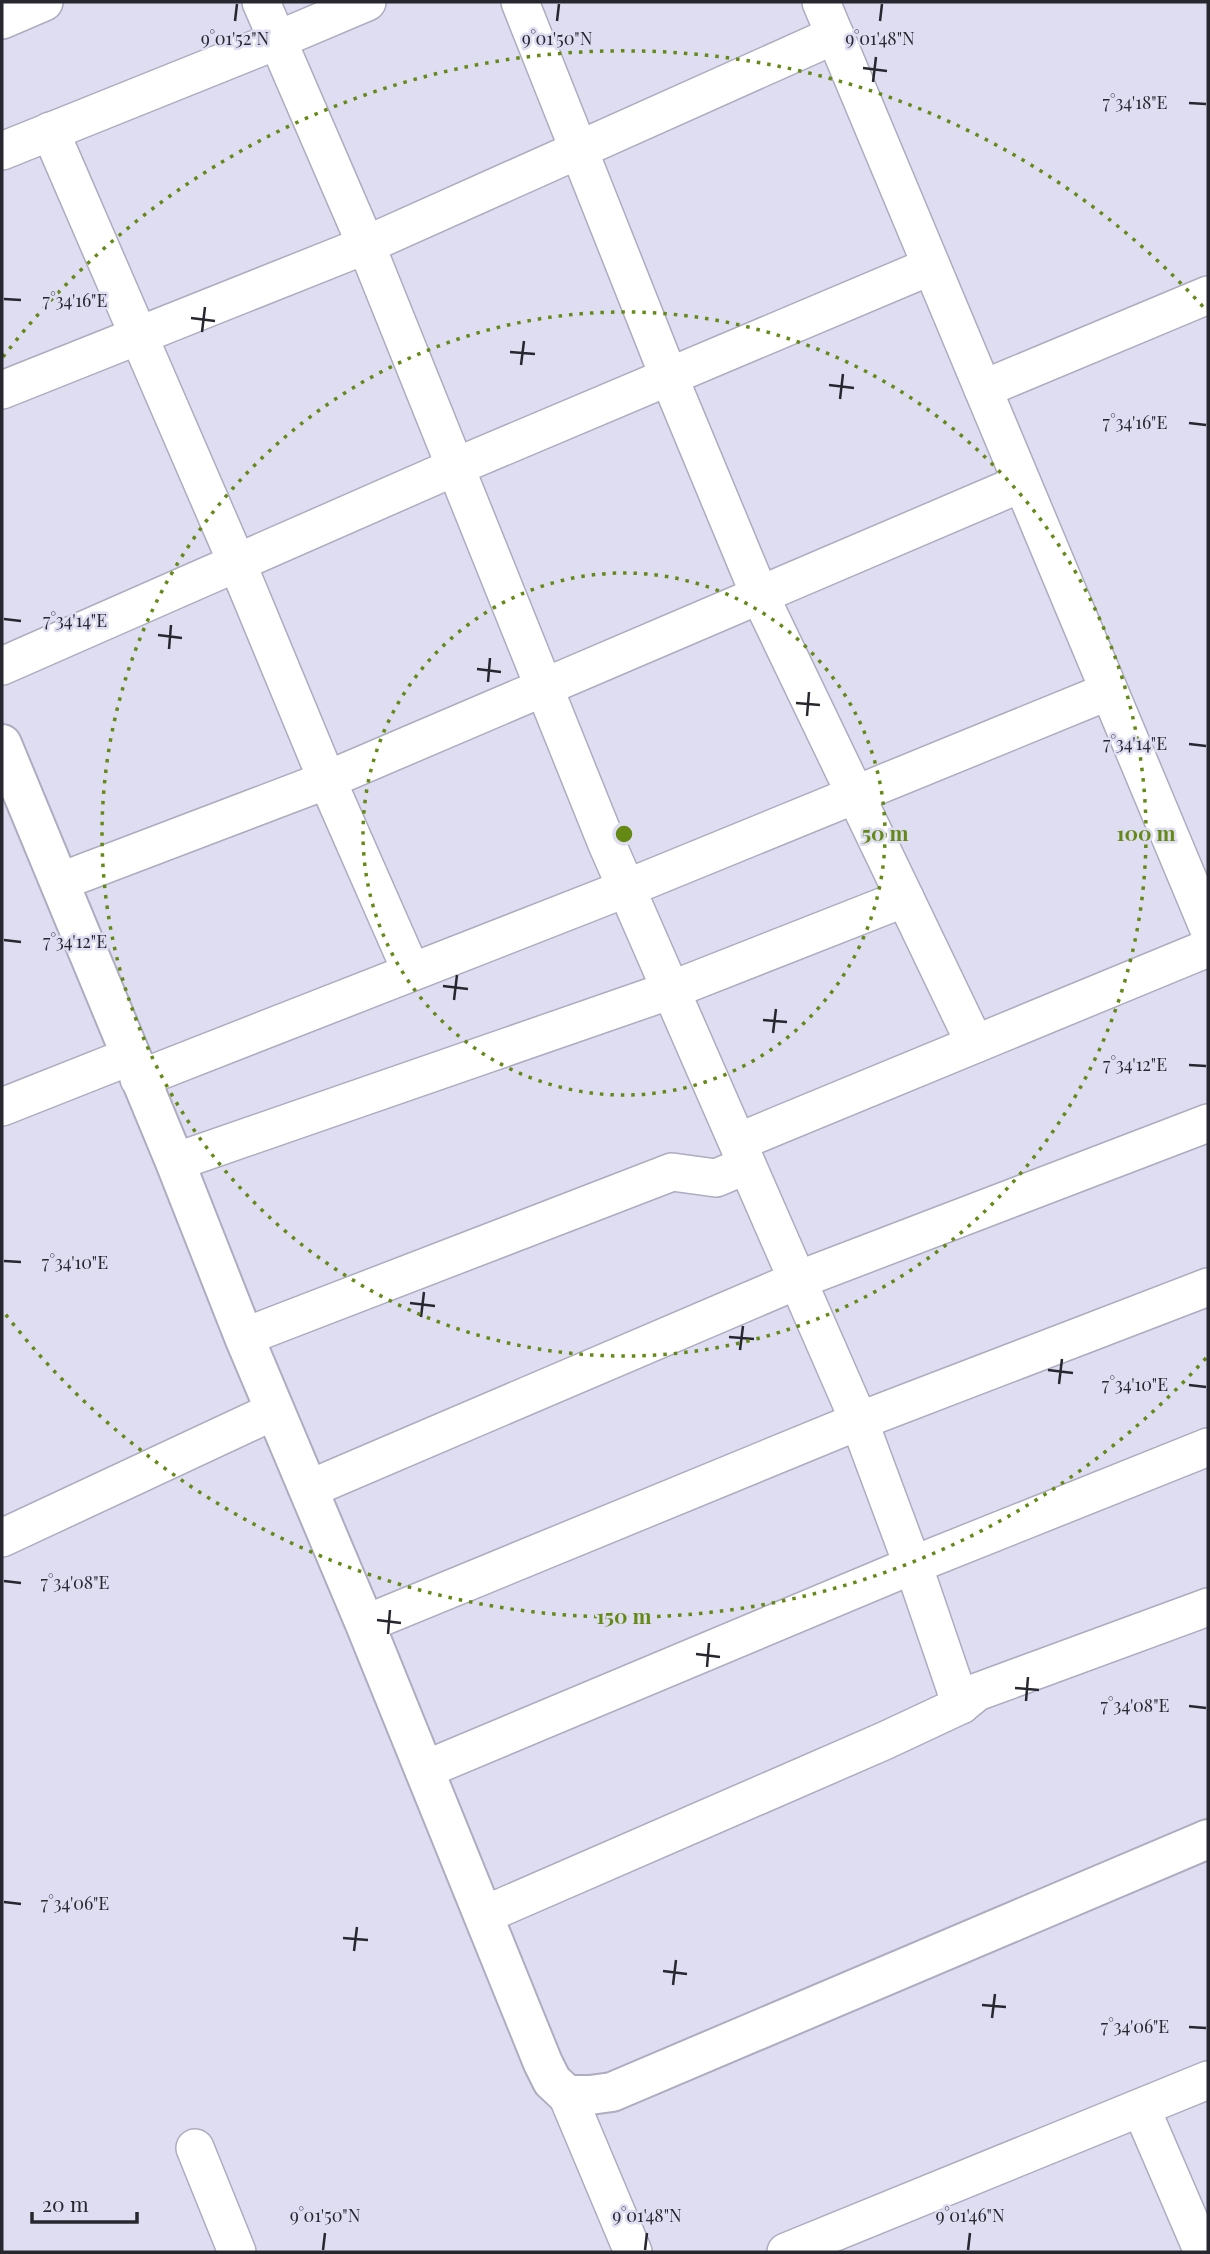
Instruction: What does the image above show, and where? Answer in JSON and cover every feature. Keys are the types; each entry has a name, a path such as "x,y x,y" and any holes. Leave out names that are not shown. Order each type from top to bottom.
{"street":[{"path":"5,13 44,2"},
{"path":"261,2 366,245 627,888 859,1421 913,1565 961,1705"},
{"path":"2,150 367,2"},
{"path":"520,2 669,377 760,596 975,1044"},
{"path":"821,2 1208,927"},
{"path":"2,390 366,245 835,35"},
{"path":"50,131 411,971"},
{"path":"2,666 455,467 931,266"},
{"path":"983,389 1208,295"},
{"path":"60,882 327,780 1022,483"},
{"path":"2,1107 135,1068 411,971 627,888 1109,691"},
{"path":"2,744 543,2063 552,2081 567,2095 634,2252"},
{"path":"175,1162 671,990 905,898"},
{"path":"244,1338 672,1172 716,1178 743,1153 975,1044 1208,948"},
{"path":"309,1489 798,1280 1208,1122"},
{"path":"365,1624 859,1421 1208,1287"},
{"path":"2,1538 275,1410"},
{"path":"424,1770 913,1565 1208,1447"},
{"path":"484,1915 961,1705 977,1692 1208,1607"},
{"path":"567,2095 612,2092 1208,1839"},
{"path":"786,2252 1208,2080"},
{"path":"1141,2108 1199,2249"},
{"path":"195,2148 237,2252"}]}
